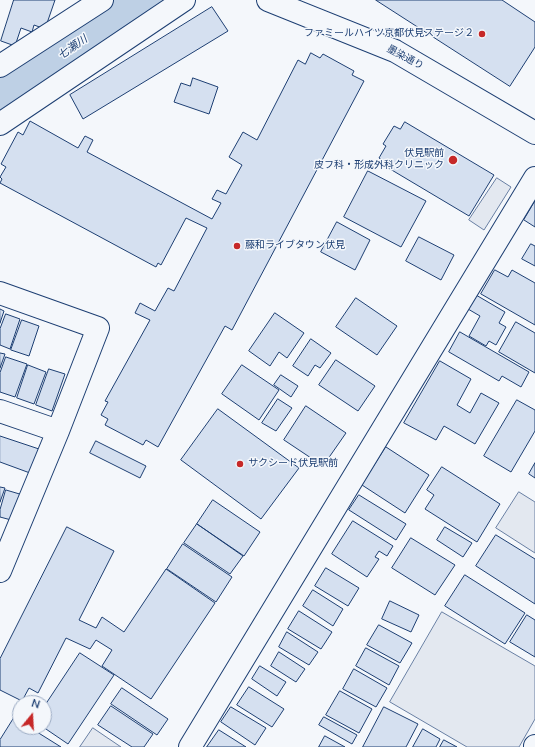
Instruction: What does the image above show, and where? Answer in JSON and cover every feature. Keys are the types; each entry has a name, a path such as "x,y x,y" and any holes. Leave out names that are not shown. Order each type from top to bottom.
{"street":[{"path":"0,66 102,0"},
{"path":"0,124 184,0"},
{"name":"墨染通り","path":"268,0 395,51 535,133"},
{"path":"190,747 535,178"},
{"path":"0,293 98,328 58,431 5,547 0,571"},
{"path":"0,411 58,431"}],"shaded area":[{"path":"497,178 511,187 484,230 469,220"},
{"path":"519,492 535,502 535,553 496,528"},
{"path":"442,612 535,666 535,719 519,747 467,747 390,702"},
{"path":"93,728 121,747 80,747"}],"building":[{"path":"14,0 55,0 45,29 34,25 32,32 21,28 15,46 1,41"},
{"name":"ファミールハイツ京都伏見ステージ２","path":"376,0 502,0 535,22 535,47 510,86"},
{"path":"212,7 228,31 83,119 70,95"},
{"name":"藤和ライブタウン伏見","path":"311,53 320,58 323,54 354,71 352,75 364,81 232,330 225,326 158,447 146,440 143,445 105,425 108,419 101,415 108,402 105,401 150,320 135,313 140,303 155,311 168,288 174,291 207,228 186,218 161,265 158,263 156,267 0,183 2,179 0,177 6,167 1,164 18,132 23,135 30,121 78,148 85,136 93,140 87,152 212,219 221,203 212,199 217,190 226,194 242,165 229,157 243,132 257,140 298,60 305,64"},
{"path":"193,78 218,87 209,114 174,102 181,83 190,86"},
{"path":"405,122 494,175 469,216 380,163 382,160 379,158 386,146 383,144 394,126 400,129"},
{"path":"368,171 426,201 401,247 344,217"},
{"path":"535,201 535,227 524,220"},
{"path":"337,222 370,240 355,270 321,252"},
{"path":"419,237 454,255 441,280 406,261"},
{"path":"531,244 535,246 535,266 522,259"},
{"path":"495,270 508,277 512,270 535,283 535,325 481,294"},
{"path":"476,295 505,312 499,323 506,327 496,345 489,341 486,346 469,336 480,316 468,309"},
{"path":"356,298 397,326 377,355 336,327"},
{"path":"0,309 4,311 0,323"},
{"path":"275,313 304,333 287,358 279,352 270,366 249,351"},
{"path":"6,314 20,319 10,349 0,345 0,329"},
{"path":"22,320 39,326 29,356 11,350"},
{"path":"516,322 535,333 535,373 499,352"},
{"path":"460,332 529,372 521,387 502,376 499,381 449,352"},
{"path":"311,339 331,353 320,368 315,365 308,376 293,366"},
{"path":"0,353 5,354 0,368"},
{"path":"6,357 27,364 15,397 0,392 0,373"},
{"path":"336,360 375,386 358,411 319,385"},
{"path":"440,361 471,379 457,405 470,413 481,393 499,403 475,444 444,426 436,440 404,423"},
{"path":"28,365 46,372 34,404 17,398"},
{"path":"242,365 279,390 259,420 222,394"},
{"path":"49,369 65,374 52,411 36,405"},
{"path":"281,375 298,386 291,397 274,385"},
{"path":"278,399 292,408 276,431 262,423"},
{"path":"517,400 535,410 535,431 511,472 484,456"},
{"path":"306,406 346,433 323,466 284,440"},
{"name":"サクシード伏見駅前","path":"218,409 299,468 261,519 181,460"},
{"path":"0,436 39,449 30,473 0,462"},
{"path":"96,441 146,466 140,478 90,453"},
{"path":"386,447 429,475 405,513 362,485"},
{"path":"535,463 535,478 529,474"},
{"path":"442,467 500,504 477,542 425,509 434,495 427,490"},
{"path":"0,487 5,488 0,502"},
{"path":"6,490 23,495 15,521 0,517 0,510"},
{"path":"359,495 406,524 396,540 349,510"},
{"path":"213,500 260,532 244,556 197,524"},
{"path":"353,521 393,546 387,556 379,551 375,557 379,559 367,577 332,554"},
{"path":"197,524 243,556 230,574 184,543"},
{"path":"67,527 114,551 79,620 96,628 102,617 124,632 166,569 215,603 151,699 102,666 112,650 96,640 90,649 66,638 38,693 29,688 25,695 12,696 0,690 0,659"},
{"path":"445,527 472,543 463,557 437,540"},
{"path":"496,535 535,559 535,604 476,566"},
{"path":"411,538 455,565 435,595 392,568"},
{"path":"183,544 232,577 216,602 167,569"},
{"path":"326,568 359,588 348,606 315,586"},
{"path":"465,575 525,613 505,644 445,606"},
{"path":"313,590 343,609 333,626 303,606"},
{"path":"390,601 419,615 411,632 382,619"},
{"path":"299,611 332,632 321,649 288,629"},
{"path":"527,615 535,620 535,657 510,642"},
{"path":"379,625 412,643 400,663 367,645"},
{"path":"287,632 318,652 309,665 279,647"},
{"path":"366,648 399,666 389,685 356,666"},
{"path":"279,652 305,669 296,682 271,666"},
{"path":"80,653 114,675 68,744 52,733 52,695"},
{"path":"260,666 286,682 277,696 252,679"},
{"path":"354,669 387,688 376,707 343,689"},
{"path":"249,687 284,709 272,727 237,705"},
{"path":"122,688 168,719 157,735 111,704"},
{"path":"340,691 372,709 359,733 326,715"},
{"path":"111,706 153,734 144,747 132,747 98,725"},
{"path":"231,707 266,728 255,745 221,722"},
{"path":"384,707 418,724 406,747 363,747"},
{"path":"324,717 357,735 352,744 319,725"},
{"path":"12,721 12,735 42,735 61,747 0,747 0,740"},
{"path":"423,729 440,739 436,747 413,747"},
{"path":"219,730 246,747 207,747"},
{"path":"325,736 345,747 319,747"},
{"path":"444,740 457,747 440,747"}],"waterway":[{"name":"七瀬川","path":"0,98 91,36 120,25 131,18 145,0"}],"place":[{"name":"ファミールハイツ京都伏見ステージ２","path":"482,34"},
{"name":"伏見駅前 皮フ科・形成外科クリニック","path":"453,160"},
{"name":"藤和ライブタウン伏見","path":"237,246"},
{"name":"サクシード伏見駅前","path":"240,464"}]}
